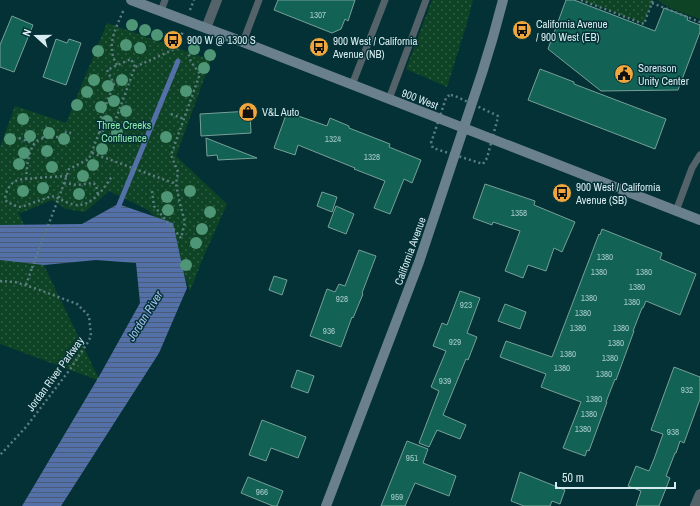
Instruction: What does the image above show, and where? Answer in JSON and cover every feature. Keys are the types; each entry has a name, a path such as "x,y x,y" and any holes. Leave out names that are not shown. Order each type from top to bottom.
{"main road":[{"name":"California Avenue","path":"326,506 419,262 464,129 503,0"},
{"name":"900 West","path":"128,3 161,11 243,42 700,220"}],"street":[{"path":"206,28 217,0"},
{"path":"695,506 700,494"}],"lane":[{"path":"161,11 165,0"},
{"path":"243,42 259,0"},
{"path":"352,85 385,0"},
{"path":"389,99 426,0"},
{"path":"676,211 692,168 700,155"}],"path":[{"path":"581,0 644,24 653,2 700,22"},
{"path":"117,65 111,49 111,43 128,3"},
{"path":"100,133 114,124 135,67 177,48 181,37"},
{"path":"152,191 154,206 181,238 185,222 176,184 178,172 171,155 200,74 191,62 188,52"},
{"path":"26,285 69,169 89,159 100,133 101,118 114,84 107,70 131,59 135,67"},
{"path":"171,114 184,119"},
{"path":"114,124 130,129"},
{"path":"42,138 48,125"},
{"path":"26,179 29,156 34,144 42,138 60,137 67,131 71,133"},
{"path":"19,138 34,144"},
{"path":"92,153 176,184"},
{"path":"67,176 16,181 10,186 5,195 5,200 22,207 52,196 75,205 80,205 98,196 112,176"},
{"path":"64,183 77,185 93,183 96,186 98,196"},
{"name":"Jordan River Parkway","path":"0,281 15,282 26,285 77,304 89,316 91,336 71,368 26,427 0,455"}],"green space":[{"path":"432,0 473,0 447,87 406,69"},
{"path":"581,0 653,0 644,24"},
{"path":"658,0 700,0 700,19 671,8"},
{"name":"Three Creeks Confluence","path":"107,23 211,60 176,156 227,204 190,291 171,236 148,210 109,191 85,212 66,209 52,200 21,213 18,212 100,381 0,344 0,147 15,106 66,123"}],"water":[{"name":"Jordan River","path":"118,204 173,223 187,288 159,353 61,506 22,506 101,373 140,303 136,263 96,260 44,265 0,260 0,225 82,224"}],"building":[{"path":"278,0 355,0 348,21 345,19 341,29 332,33 274,10"},
{"name":"Sorenson Unity Center","path":"566,0 574,0 655,31 664,8 688,17 687,20 700,25 700,32 678,90 601,91 548,49"},
{"path":"12,16 33,25 14,72 0,67 0,45"},
{"path":"56,39 67,43 69,39 81,43 66,85 43,77"},
{"path":"540,69 574,82 574,84 666,119 655,149 528,100"},
{"path":"250,111 251,133 201,136 200,114"},
{"path":"287,112 327,126 330,118 349,126 349,128 390,144 389,147 421,160 412,183 404,179 390,214 374,208 385,181 298,145 295,155 274,148"},
{"path":"206,138 257,158 218,160 217,155 207,156"},
{"path":"485,184 535,201 534,205 575,222 562,252 554,248 546,271 528,265 523,278 505,271 520,231 493,222 492,225 473,218"},
{"path":"322,192 337,197 332,212 317,206"},
{"path":"336,206 354,214 346,234 328,227"},
{"path":"602,229 662,253 660,259 696,274 680,315 646,301 606,402 589,451 587,450 585,456 563,448 581,402 541,387 546,374 500,357 506,341 552,357"},
{"path":"359,250 376,256 362,293 363,294 353,318 352,317 341,347 310,336 327,289 335,292 339,284 345,286"},
{"path":"274,276 287,280 282,295 269,290"},
{"path":"460,291 480,298 467,333 477,337 468,360 466,359 443,415 466,425 460,439 437,430 429,447 419,443 439,391 431,387 446,351 433,346 442,323 447,325"},
{"path":"505,304 526,312 520,329 498,321"},
{"path":"674,367 700,377 700,399 684,443 680,441 666,476 670,478 659,506 636,506 641,491 628,486 636,466 649,471 654,459 663,434 651,430"},
{"path":"297,370 314,376 308,393 291,387"},
{"path":"262,420 306,437 298,458 271,448 266,461 249,455"},
{"path":"407,441 428,449 423,463 456,476 449,496 415,483 405,506 381,506"},
{"path":"520,472 565,490 560,504 552,501 550,506 524,506 511,501"},
{"path":"248,477 283,491 277,506 273,506 241,493"}],"waterway":[{"path":"117,210 178,61"}],"place":[{"name":"California Avenue / 900 West (EB)","path":"522,30"},
{"name":"900 W @ 1300 S","path":"173,40"},
{"name":"900 West / California Avenue (NB)","path":"319,47"},
{"name":"Sorenson Unity Center","path":"624,74"},
{"name":"V&L Auto","path":"248,112"},
{"name":"900 West / California Avenue (SB)","path":"562,193"}]}
